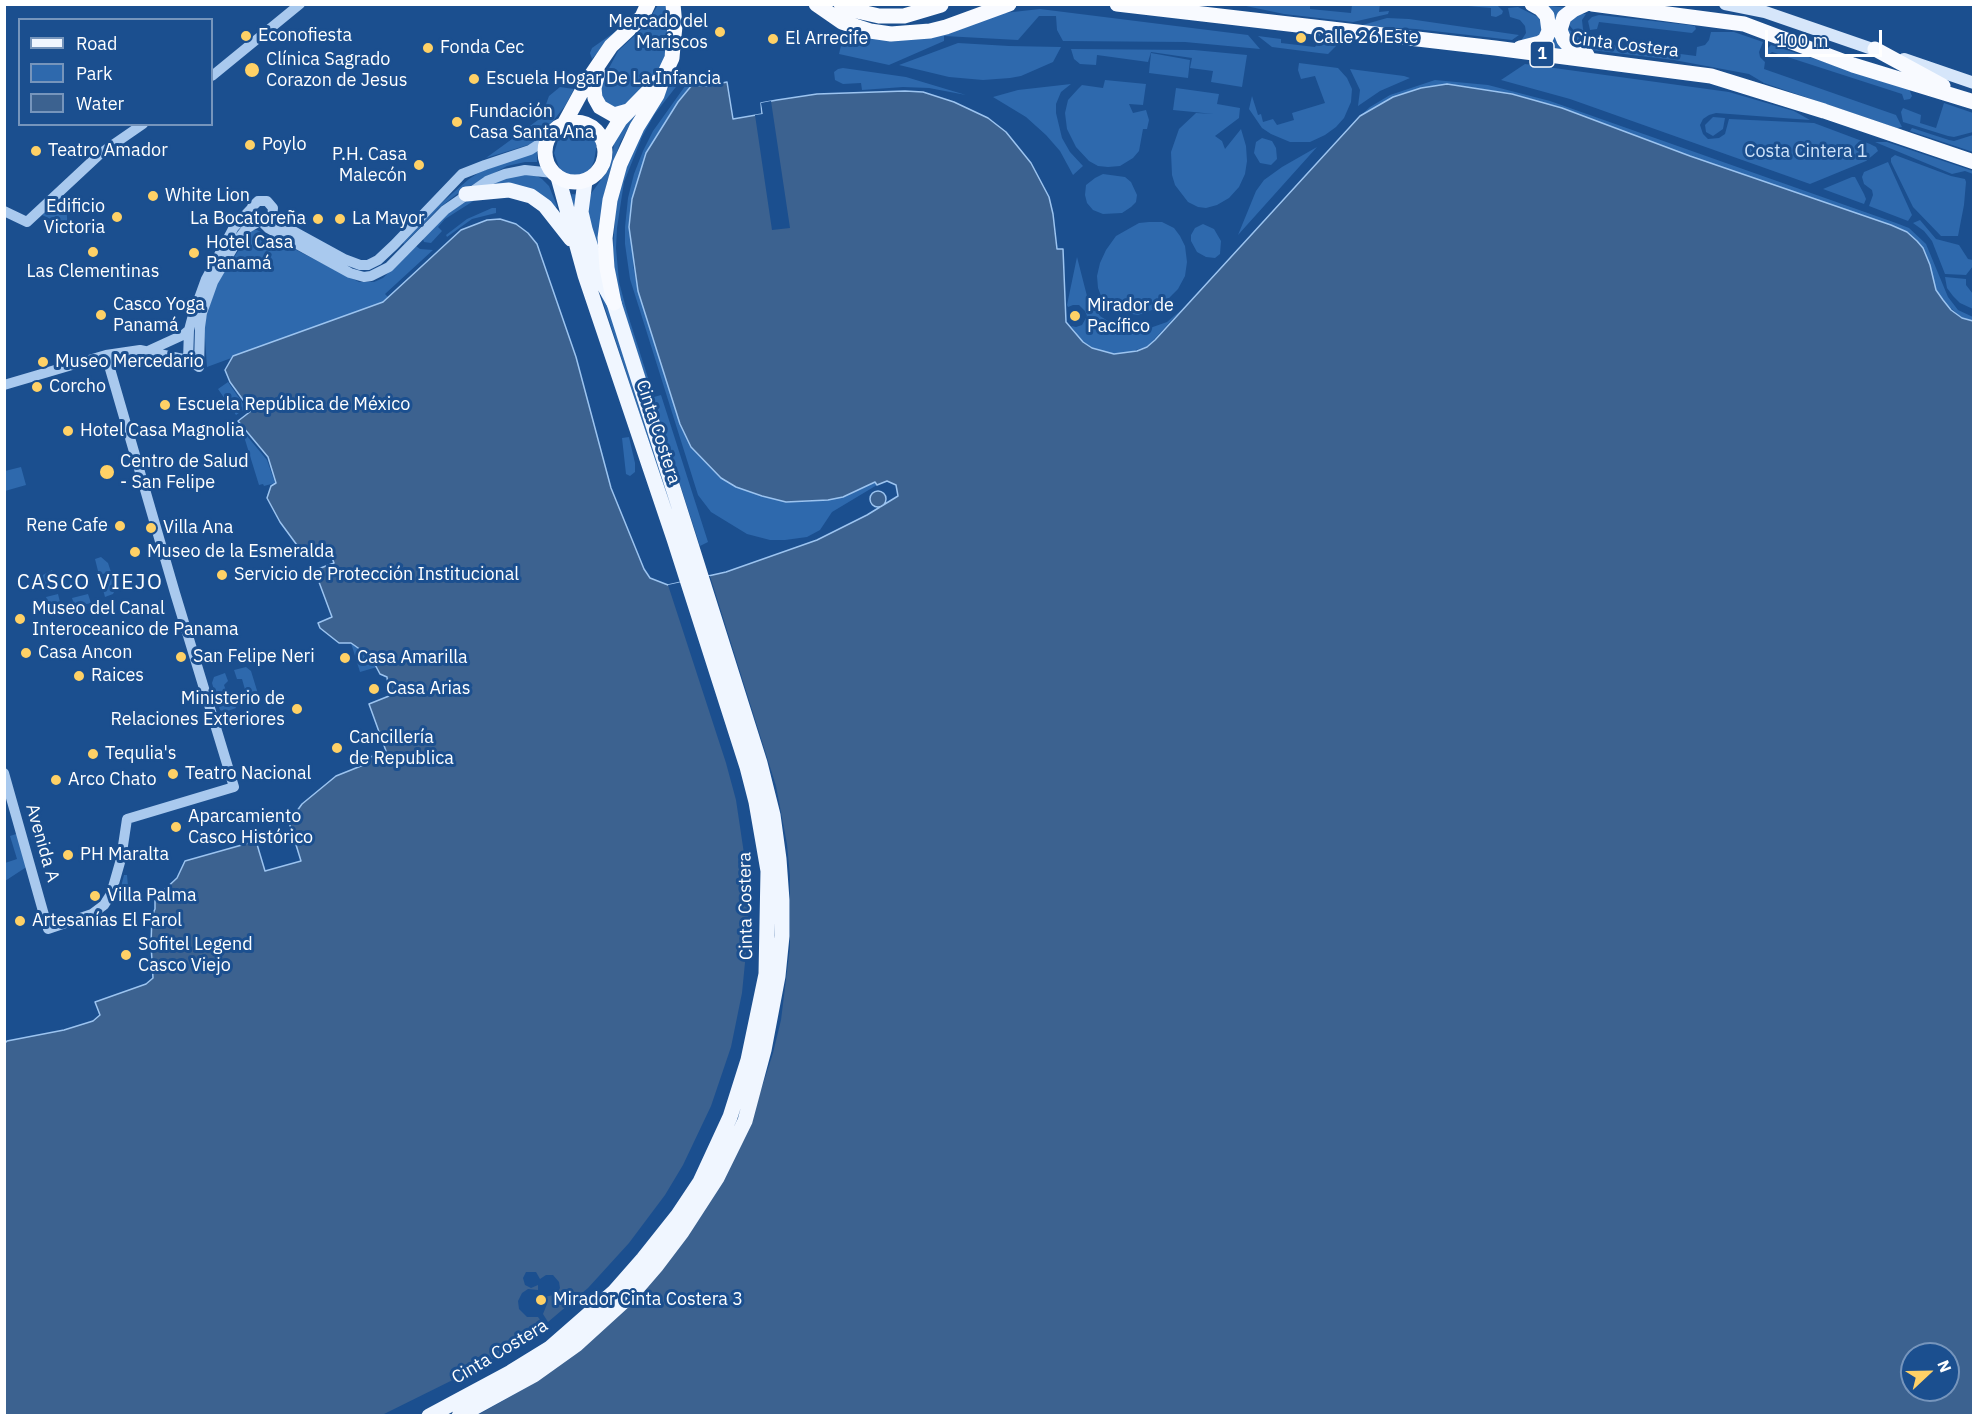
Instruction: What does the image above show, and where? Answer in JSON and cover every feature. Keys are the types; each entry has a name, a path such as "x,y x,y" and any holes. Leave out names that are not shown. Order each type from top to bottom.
{"highway":[{"path":"564,124 611,46 642,17 648,4"},
{"path":"614,303 607,268 606,238 610,200 620,164 637,127 657,95 672,58 675,26 673,4"},
{"path":"816,4 842,22 870,31 891,34 930,31 946,27 1009,4"},
{"path":"841,4 848,9 879,16 915,14 945,5"},
{"name":"Cinta Costera","path":"1117,4 1508,49 1711,76 1730,80 1974,162"},
{"path":"1174,4 1198,13"},
{"path":"1508,49 1540,43 1548,35 1550,27 1547,16 1532,4"},
{"path":"1586,4 1564,17 1560,25 1561,35 1569,46 1602,61"},
{"path":"1592,4 1744,24 1853,65 1972,101"},
{"path":"880,5 916,8 945,5"},
{"path":"1875,49 1972,101"},
{"path":"602,59 594,88 595,98 606,112 614,115 628,111"},
{"path":"604,146 628,111 664,75"},
{"path":"576,122 589,125 599,134 604,146 604,157 600,168 585,181 570,182 555,175 545,157 547,139 555,129 564,124 576,122"}],"main road":[{"path":"1725,4 1765,12 1974,83"},
{"name":"Cinta Costera","path":"459,1416 534,1375 576,1345 632,1294 682,1232 717,1178 745,1121 772,1015 782,936 780,859 773,816 760,763 577,248 555,175"},
{"name":"Cinta Costera","path":"429,1416 512,1372 550,1348 581,1323 621,1284 678,1215 700,1182 730,1117 748,1060 766,974 768,871 763,834 747,767 614,303 602,282 581,212 585,181"},
{"path":"466,194 509,190 531,196 545,206 577,248"}],"street":[{"path":"213,75 300,4"},
{"path":"4,211 27,222 101,153 140,126"},
{"path":"251,209 252,217 344,259 360,265 373,264 462,174 530,150 547,139"},
{"path":"264,221 278,234 350,273 364,277 371,276 389,267 445,210 487,181 525,170 555,175"},
{"path":"4,385 106,355 140,350 189,360 199,367 192,335 213,282 237,241 249,226 264,221 273,208 267,201 256,202 234,227 209,273 193,315 189,360"},
{"path":"148,351 183,335 192,335"},
{"name":"Avenida A","path":"4,773 48,930 92,914 104,904 111,894 117,872 127,819 234,788 106,355"}],"green space":[{"path":"1380,4 1379,12 1389,11 1388,14 1353,22 1284,14 1246,6 1223,5 1310,5 1310,9 1351,13 1352,5"},
{"path":"658,5 667,5 669,22 667,47 663,61 656,77 634,102 615,109 601,100 599,87 618,51 645,26"},
{"path":"1457,5 1497,5 1503,11 1496,17 1491,16 1491,8"},
{"path":"1542,5 1569,8 1561,15 1571,53 1539,49 1545,43"},
{"path":"1518,7 1538,17 1542,23 1543,32 1539,37 1521,41 1526,33 1525,26 1520,20 1510,17 1508,8"},
{"path":"1040,9 1248,35 1260,49 1185,42 1063,41 1057,30 1056,16 1039,16 1018,40 944,36 944,41 889,65 839,54 843,37 850,32 876,38 1004,13"},
{"path":"1577,14 1586,14 1582,20 1583,29 1586,33 1596,36 1595,40 1587,40 1570,26 1569,23"},
{"path":"1599,15 1689,25 1695,26 1696,29 1692,33 1599,22 1597,29 1590,30 1588,21"},
{"path":"1387,18 1409,19 1519,35 1512,40 1416,29 1359,26"},
{"path":"1565,26 1588,42 1696,56 1697,47 1705,45 1711,32 1734,32 1763,42 1759,52 1765,62 1764,69 1896,115 1902,127 1897,128 1764,83 1749,74 1674,60 1591,50 1571,41"},
{"path":"619,29 592,59 590,53 592,48"},
{"path":"1258,36 1281,39 1281,43 1315,47 1317,44 1338,44 1328,54 1272,47"},
{"path":"958,43 1061,47 1053,62 1021,76 1010,78 983,80 949,77 899,65"},
{"path":"1771,45 1909,89 1912,96 1904,100 1902,94 1772,52 1768,55 1766,50"},
{"path":"1071,49 1194,50 1247,55 1242,87 1211,82 1213,71 1190,68 1192,58 1151,52 1148,62 1097,55 1096,65 1080,64 1074,59"},
{"path":"1151,53 1190,60 1188,78 1149,73"},
{"path":"1299,63 1338,68 1347,78 1352,89 1351,102 1344,118 1325,135 1310,142 1290,142 1271,134 1262,128 1249,109 1252,96 1258,115 1261,114 1263,122 1273,119 1277,125 1294,120 1292,113 1325,103 1315,76 1301,79 1298,70"},
{"name":"Costa Cintera 1","path":"1525,64 1729,92 1794,111 1810,120 1716,113 1703,119 1700,125 1703,134 1708,139 1719,138 1725,134 1729,119 1814,123 1870,144 1878,151 1866,161 1810,184 1570,99 1501,80"},
{"path":"843,68 906,77 966,95 929,88 862,90 861,83 843,84 835,80 834,72"},
{"path":"1350,69 1410,78 1380,91 1358,106 1360,90"},
{"path":"678,72 686,74 654,115 642,137 624,182 616,248 619,282 627,312 654,397 661,395 708,542 700,546 620,300 613,249 616,203 621,182 638,136"},
{"path":"1105,80 1146,84 1143,105 1129,104 1133,113 1146,110 1149,120 1147,129 1143,129 1139,151 1120,166 1098,166 1089,161 1076,147 1067,129 1065,113 1068,100 1082,85 1103,88"},
{"path":"1435,80 1488,85 1550,101 1909,228 1926,244 1948,297 1958,310 1973,317 1973,321 1962,318 1943,301 1936,290 1923,248 1907,232 1690,156 1562,108 1510,93 1447,84 1421,88 1393,97 1360,116 1390,95"},
{"path":"688,82 692,85 678,102 646,153 632,199 633,265 638,291 680,424 691,447 721,478 736,487 786,502 828,500 875,482 877,485 832,512 820,530 807,537 770,540 747,534 711,512 698,495 630,279 625,227 628,198 634,174 653,131"},
{"path":"1071,84 1061,92 1056,104 1056,113 1062,138 1070,152 1083,166 1073,175 1060,151 1046,135 1026,117 993,97 1018,90"},
{"path":"560,87 574,89 565,106 538,140 486,158 538,120 549,96"},
{"path":"1176,88 1219,94 1217,104 1240,108 1239,118 1215,136 1222,141 1225,149 1241,129 1246,146 1245,174 1239,187 1229,198 1217,205 1206,208 1198,207 1188,202 1175,185 1171,152 1179,129 1196,113 1214,114 1173,110"},
{"path":"1944,103 1973,113 1973,132 1954,137 1903,122 1901,112 1903,108 1921,115 1920,123 1936,128"},
{"path":"637,112 620,143 607,182 600,253 586,221 590,195 608,170 615,136"},
{"path":"1713,117 1725,118 1723,129 1713,136 1706,132 1705,125"},
{"path":"577,126 590,131 596,143 596,149 591,168 583,175 574,177 560,170 554,153 559,137 568,129"},
{"path":"1912,128 1954,141 1973,135 1973,152 1910,131"},
{"path":"1262,138 1272,141 1276,148 1277,159 1271,165 1260,163 1254,153 1256,142"},
{"path":"1875,142 1887,142 1973,171 1973,174 1965,171 1952,174"},
{"path":"1317,147 1238,235 1256,191 1264,180"},
{"path":"537,151 537,162 507,166 461,191 439,208 403,243 439,205 469,179 480,172"},
{"path":"1895,155 1965,179 1964,205 1958,236 1941,236 1913,207 1891,162 1891,158"},
{"path":"1888,162 1912,215 1908,221 1869,206 1873,195 1872,190 1864,184 1862,177 1864,172"},
{"path":"532,173 549,186 556,208 490,184 504,178"},
{"path":"1103,174 1125,177 1131,182 1137,195 1136,202 1122,213 1103,214 1093,210 1087,203 1086,185"},
{"path":"1855,177 1864,194 1866,199 1864,204 1823,189"},
{"path":"572,194 580,195 682,537 680,537 586,250"},
{"path":"62,195 65,197 68,227 42,215"},
{"path":"522,196 475,200 445,219 438,227 442,231 431,243 424,242 423,239 448,212 471,199"},
{"path":"496,208 496,213 472,219 447,237 446,235 467,219"},
{"path":"1920,220 1936,239 1959,245 1968,259 1973,260 1973,266 1966,275 1945,274 1932,241 1913,223"},
{"path":"1162,222 1174,228 1180,236 1185,246 1187,262 1185,276 1178,289 1164,303 1152,310 1138,315 1115,311 1103,301 1098,288 1097,276 1100,263 1116,236 1139,223"},
{"path":"1203,224 1214,229 1221,241 1220,254 1215,258 1206,257 1197,252 1191,241 1195,228"},
{"path":"252,230 257,230 359,282 374,282 383,278 416,246 420,249 433,250 385,294 388,297 383,302 207,367 204,324 217,283"},
{"path":"1077,257 1087,296 1100,316 1111,323 1130,329 1150,328 1167,322 1180,311 1148,346 1124,354 1114,354 1092,348 1083,342 1071,326 1082,325 1087,316 1085,311 1079,305 1068,307 1067,305"},
{"path":"1945,277 1966,279 1966,285 1973,294 1973,309 1960,303 1953,296 1947,288"},
{"path":"228,382 246,408 236,415 218,389"},
{"path":"242,430 267,460 275,483 259,485"},
{"path":"629,437 635,463 635,472 630,476 626,474 622,438"},
{"path":"21,467 26,485 5,491 5,471"},
{"path":"101,557 108,563 111,572 99,575 95,559"},
{"path":"52,570 56,586 44,590 41,576"},
{"path":"113,578 115,590 113,594 105,597 101,582"},
{"path":"58,594 62,610 53,611 49,608 46,597"},
{"path":"88,594 91,603 75,607 72,598"},
{"path":"351,643 371,657 377,667 360,672"},
{"path":"246,667 251,671 259,697 256,702 246,706 243,697 246,693 242,679 237,679 234,670"},
{"path":"225,673 228,681 224,685 229,699 233,700 236,708 225,712 220,710 212,683 214,677"},
{"path":"19,833 28,866 5,881 5,863 17,859 10,836"},
{"path":"124,875 127,875 128,886 124,900 117,902"}],"water":[{"path":"727,82 733,119 762,114 761,103 777,100 817,94 905,91 923,92 954,102 988,118 1006,132 1031,163 1049,197 1057,249 1063,249 1066,322 1083,342 1092,348 1114,354 1137,351 1147,347 1155,340 1360,116 1393,97 1421,88 1447,84 1512,94 1562,108 1690,156 1891,225 1907,232 1917,241 1923,248 1936,290 1943,300 1962,318 1973,321 1973,1415 5,1415 4,1044 7,1041 64,1030 93,1021 100,1015 95,1002 146,984 153,978 151,944 155,901 177,878 185,861 256,841 265,871 301,861 289,822 302,804 336,776 366,764 369,762 368,758 386,751 369,704 389,696 387,677 380,674 371,657 351,643 339,643 320,628 318,623 332,617 316,574 318,569 334,563 328,547 305,556 280,522 267,498 271,486 276,483 268,457 238,421 251,411 230,382 225,370 233,356 383,302 461,230 487,220 500,219 516,224 537,244 576,357 611,488 644,569 650,578 668,585 726,572 817,540 867,515 898,496 896,485 887,481 877,485 875,482 843,497 786,502 736,487 721,478 691,447 680,424 638,291 629,227 632,199 646,153 678,102 692,85 707,86"},
{"path":"878,491 884,493 886,499 884,505 878,507 872,505 870,499 872,493"}],"pier":[{"path":"771,101 790,228 772,230 755,115 763,114 761,103"},
{"path":"710,576 776,786 787,844 790,876 790,947 781,1020 752,1118 531,1385 476,1416 382,1415 485,1364 544,1325 538,1317 527,1317 519,1309 518,1301 522,1293 528,1289 538,1290 538,1285 531,1288 525,1285 523,1278 526,1272 536,1272 540,1279 546,1275 553,1275 559,1282 560,1288 557,1294 545,1297 547,1304 543,1314 548,1322 588,1288 629,1243 665,1195 683,1165 711,1106 731,1047 742,993 749,922 746,867 736,800 726,763 668,585"}],"place":[{"name":"Mercado del Mariscos","path":"720,32"},
{"name":"Econofiesta","path":"246,36"},
{"name":"Calle 26 Este","path":"1301,38"},
{"name":"El Arrecife","path":"773,39"},
{"name":"Fonda Cec","path":"428,48"},
{"name":"Clínica Sagrado Corazon de Jesus","path":"252,70"},
{"name":"Escuela Hogar De La Infancia","path":"474,79"},
{"name":"Fundación Casa Santa Ana","path":"457,122"},
{"name":"Poylo","path":"250,145"},
{"name":"Teatro Amador","path":"36,151"},
{"name":"P.H. Casa Malecón","path":"419,165"},
{"name":"White Lion","path":"153,196"},
{"name":"Edificio Victoria","path":"117,217"},
{"name":"La Bocatoreña","path":"318,219"},
{"name":"La Mayor","path":"340,219"},
{"name":"Las Clementinas","path":"93,252"},
{"name":"Hotel Casa Panamá","path":"194,253"},
{"name":"Casco Yoga Panamá","path":"101,315"},
{"name":"Mirador de Pacífico","path":"1075,316"},
{"name":"Museo Mercedario","path":"43,362"},
{"name":"Corcho","path":"37,387"},
{"name":"Escuela República de México","path":"165,405"},
{"name":"Hotel Casa Magnolia","path":"68,431"},
{"name":"Centro de Salud - San Felipe","path":"107,472"},
{"name":"Rene Cafe","path":"120,526"},
{"name":"Villa Ana","path":"151,528"},
{"name":"Museo de la Esmeralda","path":"135,552"},
{"name":"Servicio de Protección Institucional","path":"222,575"},
{"name":"Museo del Canal Interoceanico de Panama","path":"20,619"},
{"name":"Casa Ancon","path":"26,653"},
{"name":"San Felipe Neri","path":"181,657"},
{"name":"Casa Amarilla","path":"345,658"},
{"name":"Raices","path":"79,676"},
{"name":"Casa Arias","path":"374,689"},
{"name":"Ministerio de Relaciones Exteriores","path":"297,709"},
{"name":"Cancillería de Republica","path":"337,748"},
{"name":"Tequlia's","path":"93,754"},
{"name":"Teatro Nacional","path":"173,774"},
{"name":"Arco Chato","path":"56,780"},
{"name":"Aparcamiento Casco Histórico","path":"176,827"},
{"name":"PH Maralta","path":"68,855"},
{"name":"Villa Palma","path":"95,896"},
{"name":"Artesanías El Farol","path":"20,921"},
{"name":"Sofitel Legend Casco Viejo","path":"126,955"},
{"name":"Mirador Cinta Costera 3","path":"541,1300"}],"district":[{"name":"CASCO VIEJO","path":"90,583"}]}
